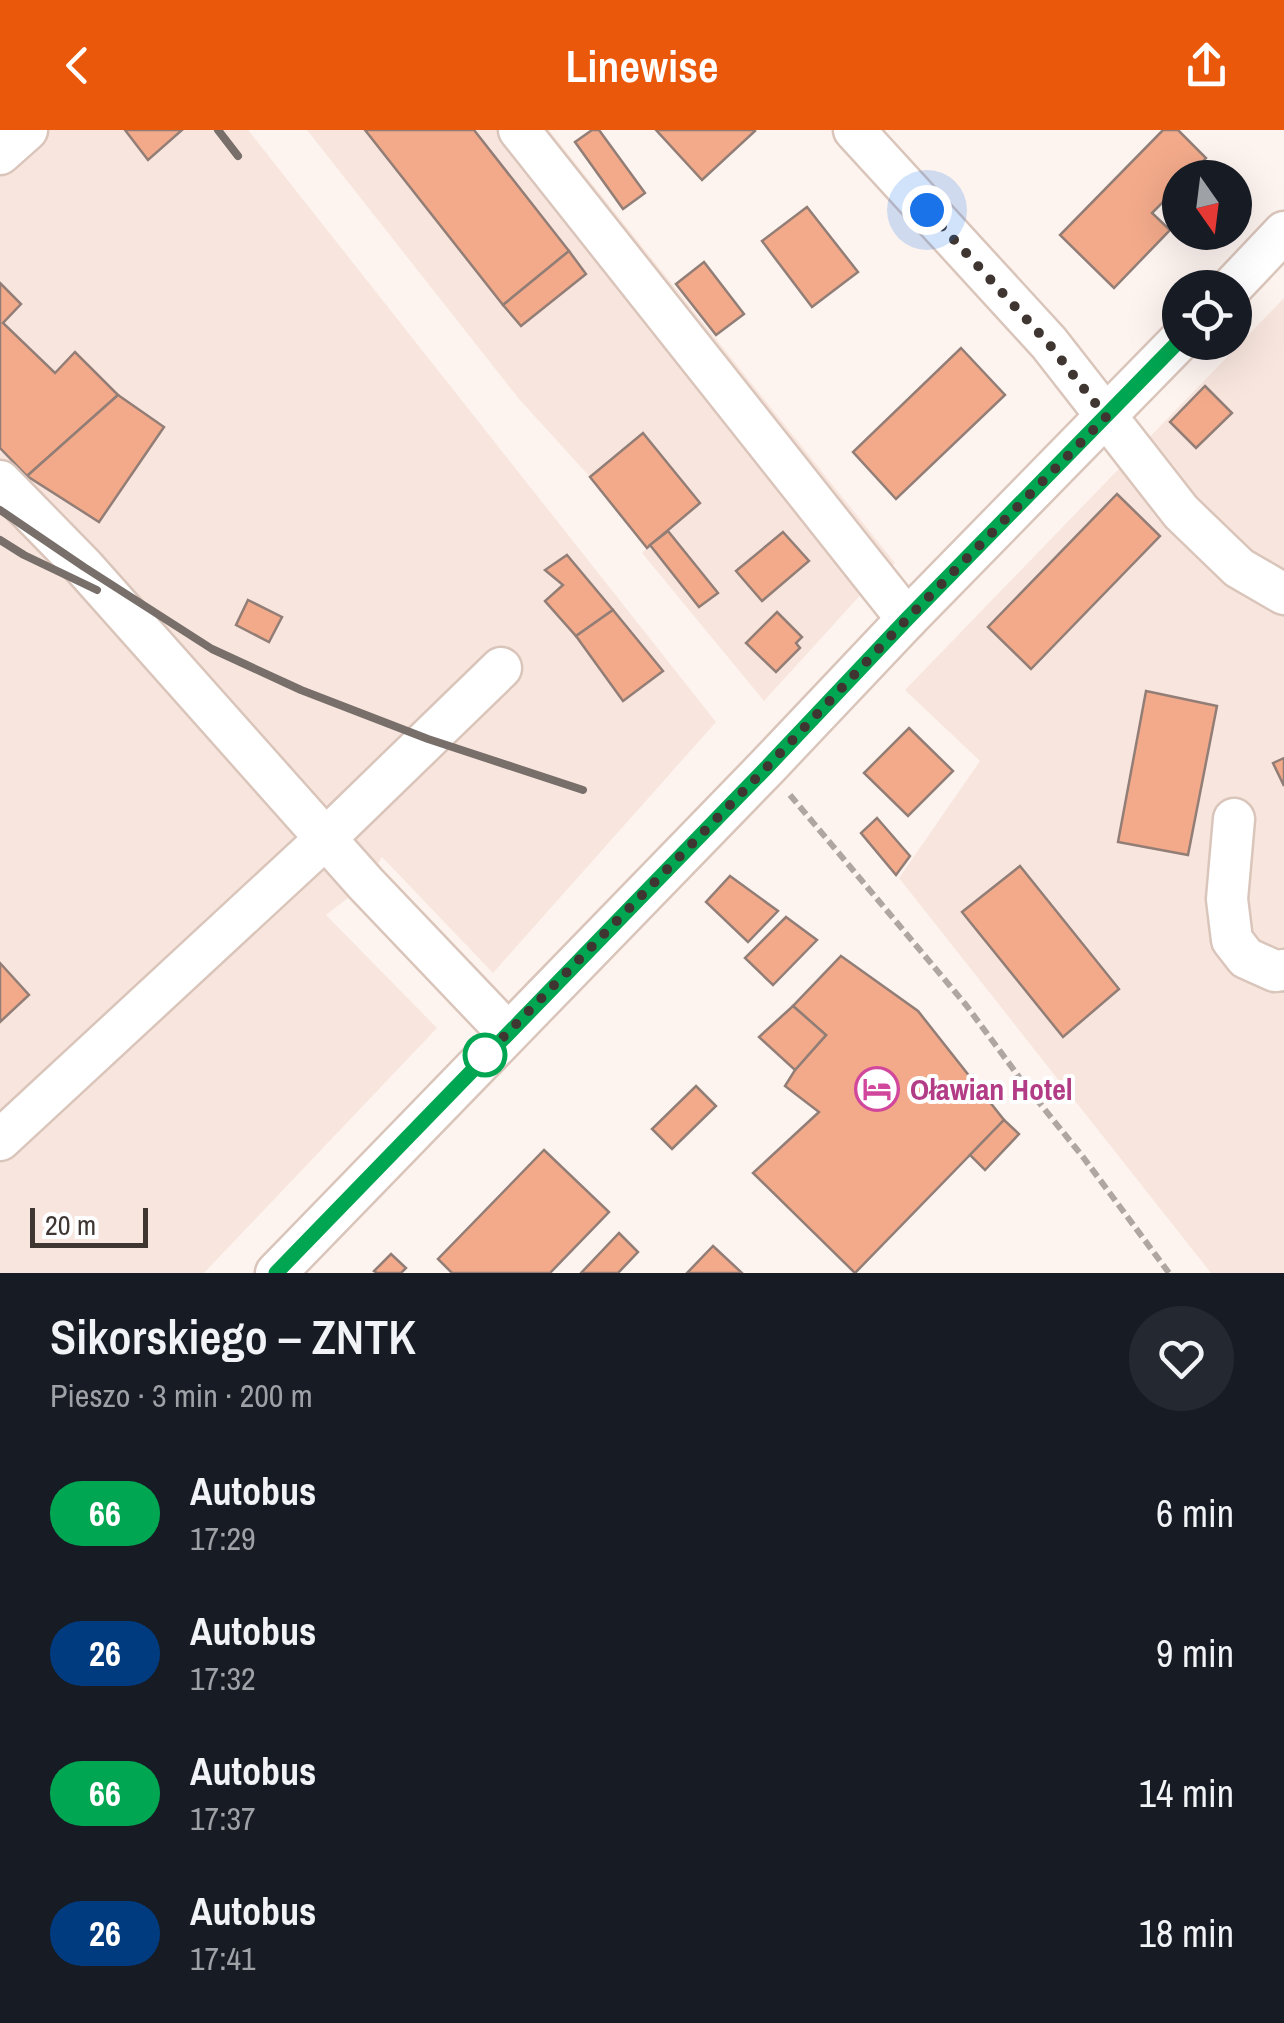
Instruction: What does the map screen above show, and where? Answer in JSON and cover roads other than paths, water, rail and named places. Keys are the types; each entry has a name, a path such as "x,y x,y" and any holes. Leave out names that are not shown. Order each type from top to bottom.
{"street":[{"path":"0,154 27,130"},
{"path":"520,130 907,619"},
{"path":"854,130 1049,344 1181,512 1240,568 1284,594"},
{"path":"1248,270 1284,232"},
{"path":"276,1273 1162,359"},
{"path":"0,481 84,567 366,884 508,1032"},
{"path":"0,1140 326,838 500,668"},
{"path":"1234,819 1227,899 1232,940 1246,958 1275,972 1284,970"}],"railway":[{"path":"218,130 238,156"},
{"path":"0,510 212,649 301,690 428,739 583,790"},
{"path":"0,540 97,590"}],"place":[{"name":"Oławian Hotel","path":"877,1089"}]}
